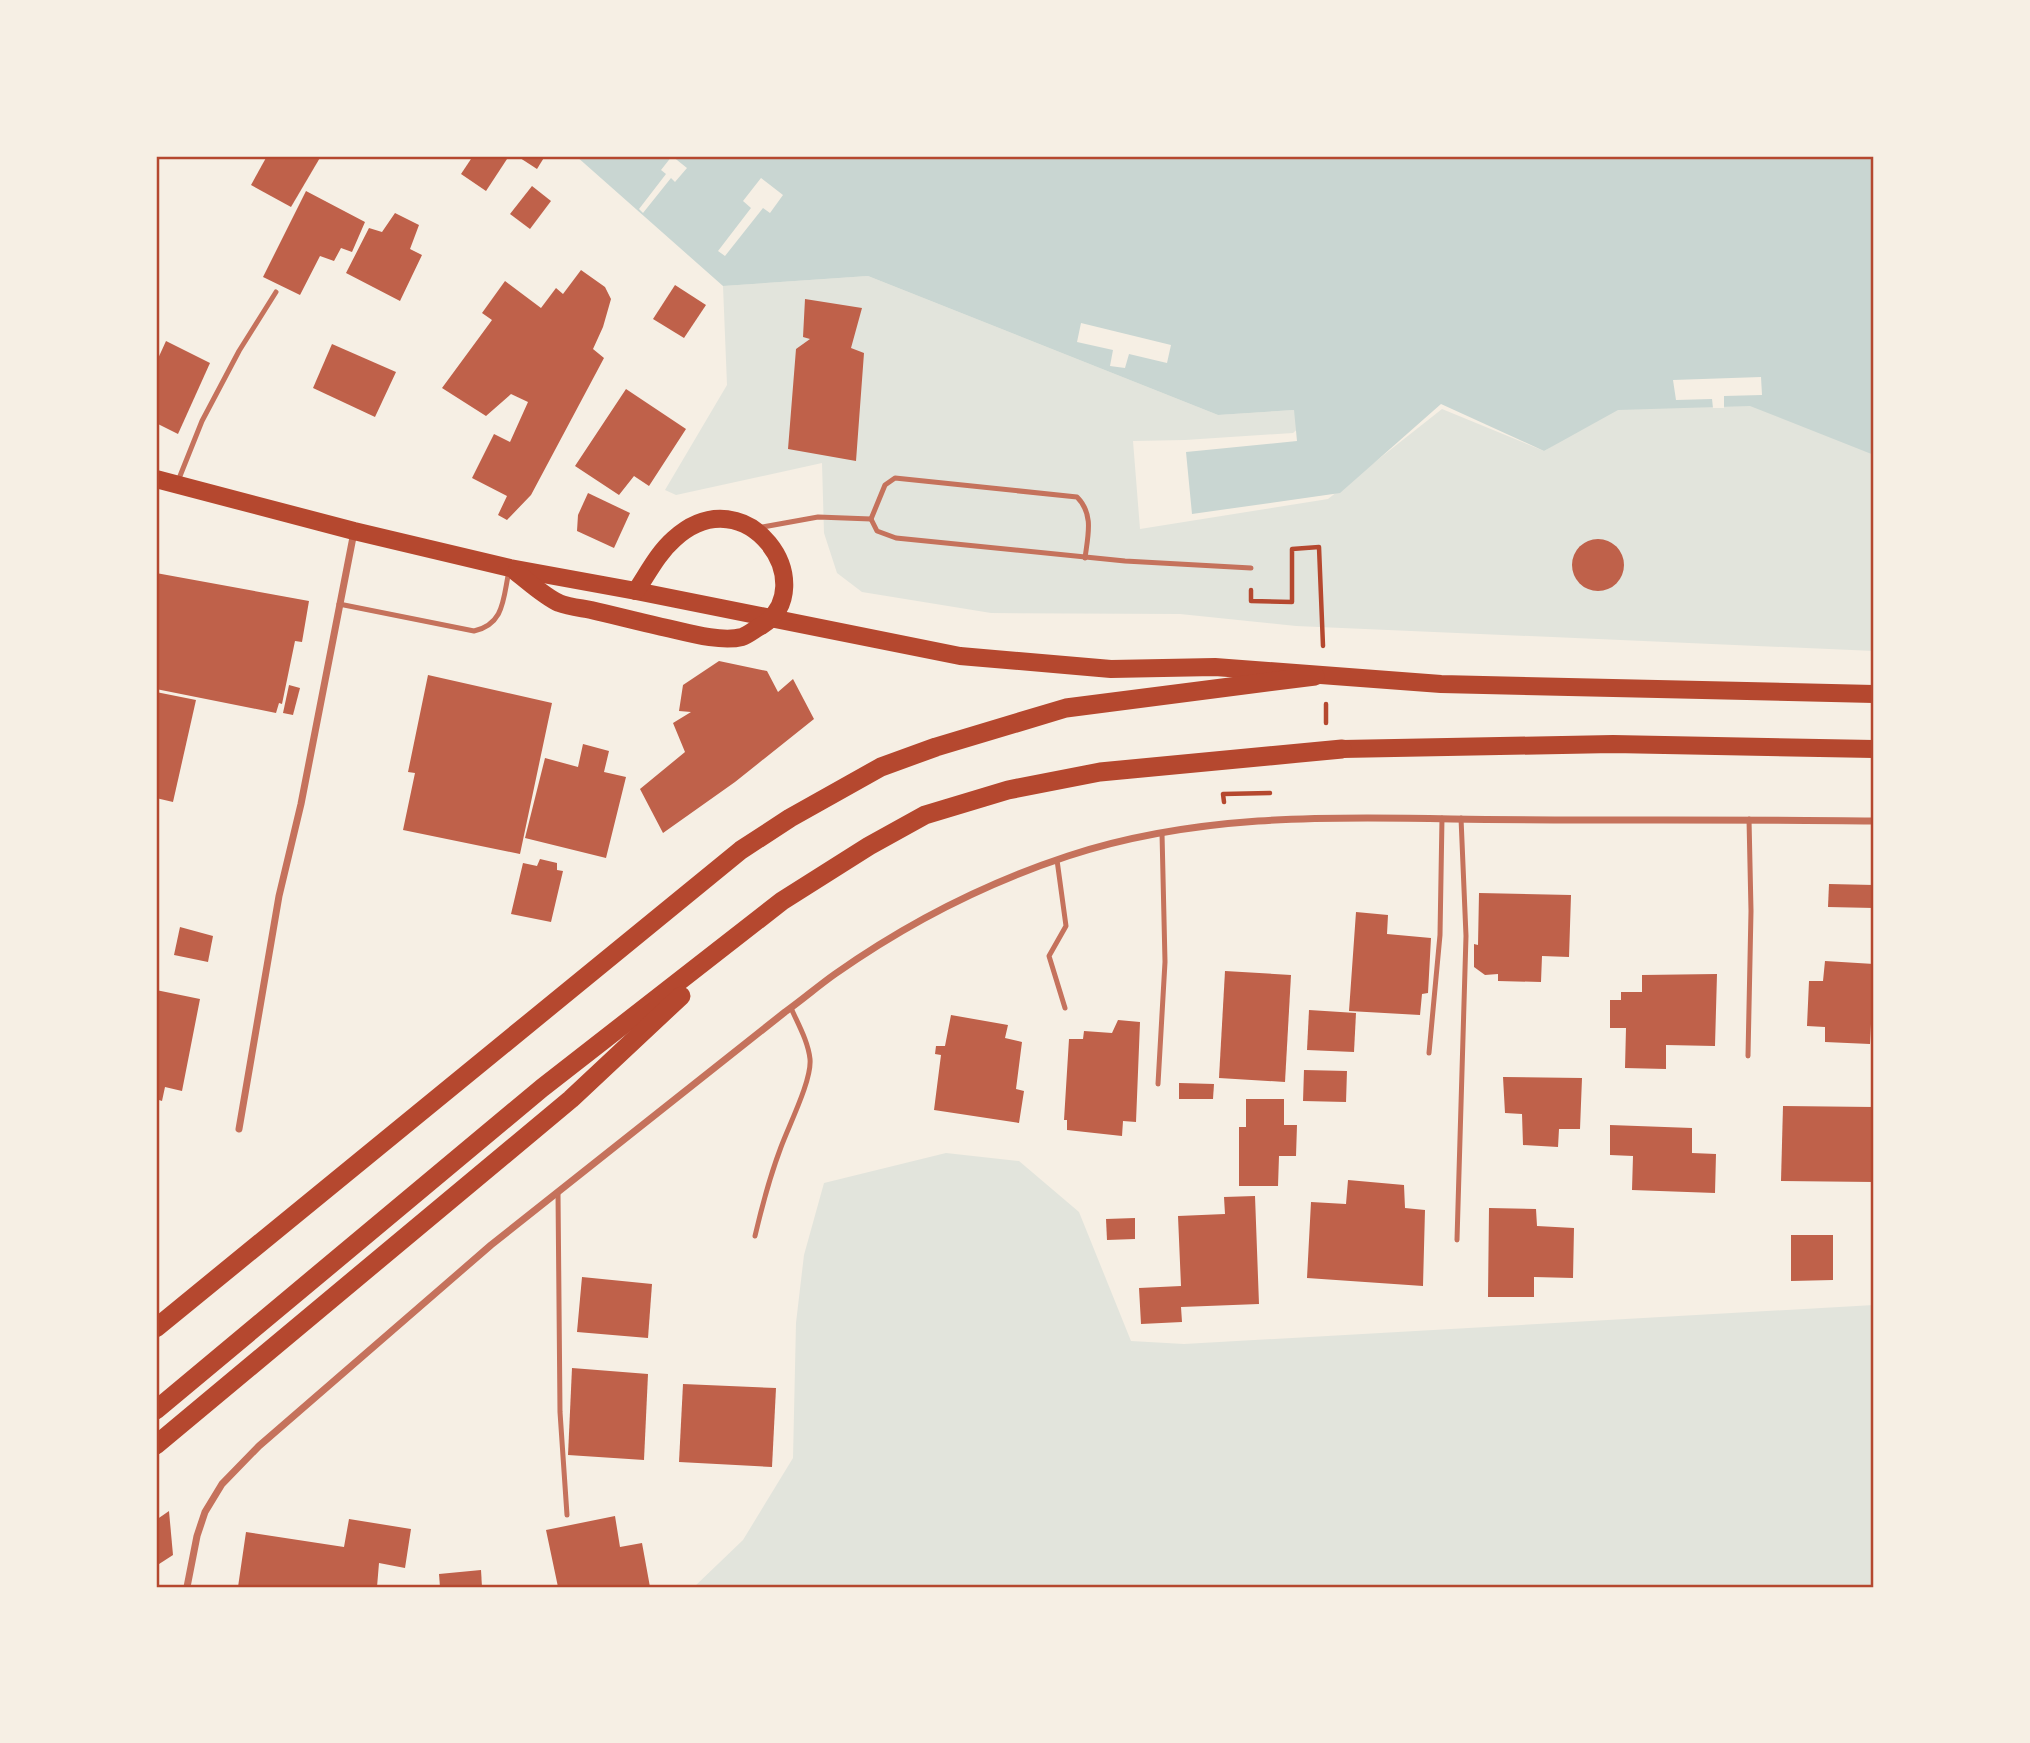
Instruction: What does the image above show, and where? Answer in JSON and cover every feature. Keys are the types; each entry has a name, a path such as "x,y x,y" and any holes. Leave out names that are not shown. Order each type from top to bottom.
{"highway":[{"path":"156,1328 730,859 790,818 881,767 936,747 1066,708 1315,676"},
{"path":"156,1410 542,1088 782,901 869,846 925,815 1008,790 1100,772 1342,750"},
{"path":"156,1446 571,1099 662,1012 800,890"}],"main road":[{"path":"156,479 354,531 510,568 960,656 1111,669 1216,667 1441,684 1874,694"},
{"path":"510,568 560,603 707,637 743,637 773,618 783,594 782,567 774,548 765,536 754,528 725,520 706,522 689,528 673,539 636,591"},
{"path":"1342,750 1613,744 1874,750"}],"street":[{"path":"239,1129 279,896 301,804 354,531"},
{"path":"187,1587 205,1512 222,1484 259,1446 491,1245 791,1008 834,975 934,914 980,890 1057,860 1120,840 1212,825 1279,819 1874,821"}],"lane":[{"path":"177,484 202,421 276,292"},
{"path":"1085,558 1089,521 1086,506 1077,497 895,478 885,485 871,519 877,531 896,538 1085,558 1251,568"},
{"path":"754,528 818,517 871,519"},
{"path":"339,604 474,631 489,628 499,617 510,568"},
{"path":"1429,1053 1440,935 1441,818"},
{"path":"1457,1240 1466,936 1461,818"},
{"path":"1748,1056 1751,911 1749,819"},
{"path":"1158,1084 1165,962 1162,833"},
{"path":"1057,860 1066,926 1049,956 1065,1008"},
{"path":"755,1236 761,1206 780,1149 809,1074 807,1044 791,1008"},
{"path":"558,1192 560,1412 567,1515"}],"path":[{"path":"1251,601 1292,602 1292,549 1319,547 1321,589"}],"shaded area":[{"path":"576,156 1874,156 1874,455 1750,406 1618,410 1544,451 1441,404 1340,493 1192,514 1186,452 1297,441 1294,410 1218,415 868,276 723,286"},
{"path":"868,276 1218,415 1294,410 1301,426 1293,433 1133,441 1140,529 1328,499 1442,409 1544,451 1666,377 1874,444 1874,651 1296,626 1180,614 991,613 862,592 837,573 824,533 822,463 676,495 665,490 727,385 723,286"},
{"path":"946,1153 1019,1161 1079,1212 1131,1341 1184,1344 1874,1305 1874,1587 694,1587 743,1540 793,1458 796,1323 804,1255 824,1183"}],"pier":[{"path":"672,156 687,168 675,182 671,178 643,213 639,209 666,174 661,170"},
{"path":"761,178 783,195 770,213 763,208 725,256 718,251 751,208 743,201"},
{"path":"1081,323 1171,345 1167,363 1129,354 1125,368 1110,366 1113,350 1077,342"},
{"path":"1761,377 1762,395 1724,396 1724,408 1713,408 1712,399 1676,400 1673,380"}],"building":[{"path":"267,156 321,156 291,207 251,185"},
{"path":"473,156 509,156 486,191 461,174"},
{"path":"517,156 545,156 537,169"},
{"path":"532,186 551,201 530,229 510,214"},
{"path":"306,191 365,222 352,252 341,248 334,261 320,256 300,295 263,277"},
{"path":"395,213 419,225 410,249 422,255 400,301 346,273 369,228 382,232"},
{"path":"581,270 605,287 611,299 593,349 604,358 531,495 507,520 498,515 507,496 472,478 494,434 510,442 528,402 511,394 486,416 442,388 492,320 482,313 505,281 541,308 556,288 563,294"},
{"path":"675,285 706,305 684,338 653,319"},
{"path":"805,299 862,308 851,348 864,353 856,461 788,449 796,349 810,339 803,337"},
{"path":"166,341 210,363 178,434 156,423 156,363"},
{"path":"332,344 396,372 375,417 313,388"},
{"path":"626,389 686,429 649,486 634,476 619,495 575,466"},
{"path":"588,493 630,513 614,548 577,531 578,515"},
{"path":"1598,539 1608,541 1616,547 1622,555 1622,575 1616,583 1608,589 1598,591 1588,589 1580,583 1574,575 1572,565 1574,555 1580,547 1588,541"},
{"path":"156,573 309,601 302,642 295,641 282,704 279,703 276,713 156,689"},
{"path":"719,661 767,671 778,692 793,679 814,719 735,782 663,833 640,789 685,752 673,723 691,712 679,711 683,685"},
{"path":"428,675 552,703 520,854 403,830 415,773 408,772"},
{"path":"289,685 300,688 293,715 283,713"},
{"path":"156,692 196,700 173,802 156,798"},
{"path":"583,744 609,751 604,772 626,777 606,858 525,838 545,758 578,767"},
{"path":"540,859 557,863 557,870 563,871 551,922 511,914 523,863 537,866"},
{"path":"1829,884 1874,885 1874,908 1828,907"},
{"path":"1479,893 1571,895 1569,957 1542,956 1541,982 1498,981 1498,974 1485,975 1474,967 1474,944 1478,945"},
{"path":"1356,912 1388,915 1387,934 1431,938 1428,993 1422,994 1420,1015 1349,1011"},
{"path":"180,927 213,936 208,962 174,955"},
{"path":"1825,961 1874,964 1870,1044 1825,1042 1825,1027 1807,1026 1809,981 1823,981"},
{"path":"1225,971 1291,975 1285,1082 1219,1078"},
{"path":"1717,974 1715,1046 1666,1045 1666,1069 1625,1068 1626,1028 1610,1028 1610,1000 1621,1000 1621,992 1642,992 1642,975"},
{"path":"156,990 200,999 182,1091 165,1087 162,1101 156,1099"},
{"path":"1309,1010 1356,1013 1354,1052 1307,1050"},
{"path":"951,1015 1008,1025 1005,1038 1022,1042 1016,1089 1024,1091 1019,1123 934,1110 941,1055 935,1054 936,1046 945,1046"},
{"path":"1118,1020 1140,1022 1136,1122 1123,1121 1122,1136 1067,1130 1067,1120 1064,1120 1069,1039 1083,1039 1084,1031 1112,1033"},
{"path":"1304,1070 1347,1071 1346,1102 1303,1101"},
{"path":"1503,1077 1582,1078 1580,1129 1559,1129 1558,1147 1523,1145 1522,1114 1505,1113"},
{"path":"1179,1083 1214,1084 1213,1099 1179,1099"},
{"path":"1246,1099 1284,1099 1284,1125 1297,1125 1296,1156 1279,1156 1278,1186 1239,1186 1239,1127 1246,1127"},
{"path":"1783,1106 1874,1107 1874,1182 1781,1181"},
{"path":"1610,1125 1692,1128 1692,1153 1716,1154 1715,1193 1632,1190 1633,1156 1610,1155"},
{"path":"1348,1180 1404,1185 1405,1208 1425,1210 1423,1286 1307,1278 1311,1202 1346,1204"},
{"path":"1255,1196 1259,1304 1181,1307 1182,1322 1141,1324 1139,1288 1181,1286 1178,1216 1225,1214 1224,1197"},
{"path":"1489,1208 1536,1209 1537,1226 1574,1228 1573,1278 1534,1277 1534,1297 1488,1297"},
{"path":"1135,1218 1135,1239 1107,1240 1106,1219"},
{"path":"1791,1235 1833,1235 1833,1280 1791,1281"},
{"path":"582,1277 652,1284 648,1338 577,1332"},
{"path":"572,1368 648,1374 644,1460 568,1455"},
{"path":"683,1384 776,1388 772,1467 679,1462"},
{"path":"169,1511 173,1555 156,1566 156,1520"},
{"path":"615,1516 620,1547 642,1543 650,1587 558,1587 546,1530"},
{"path":"349,1519 411,1529 405,1568 379,1563 377,1587 238,1587 246,1532 344,1547"},
{"path":"481,1570 482,1587 440,1587 439,1574"}]}
